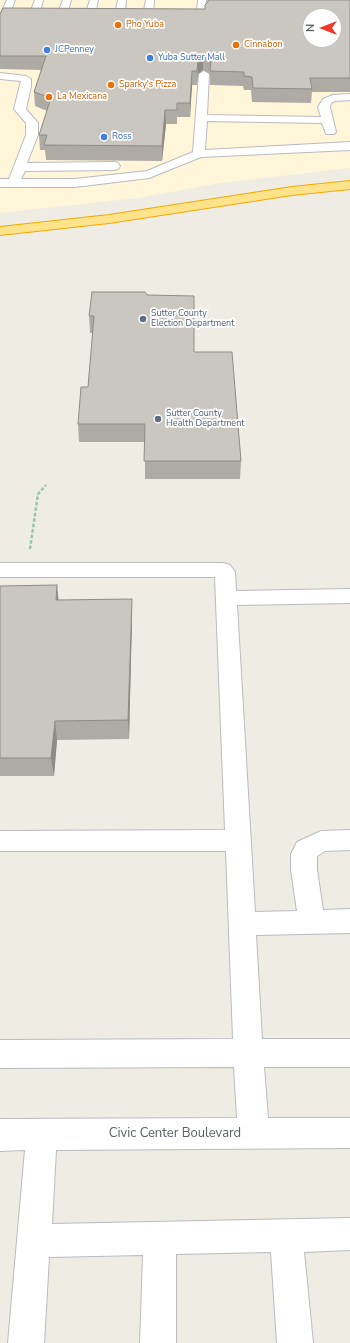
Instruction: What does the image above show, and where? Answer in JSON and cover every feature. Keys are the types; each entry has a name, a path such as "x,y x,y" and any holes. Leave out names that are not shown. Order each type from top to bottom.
{"highway":[{"path":"0,231 109,219 292,191 350,185"}],"street":[{"path":"5,16 11,0"},
{"path":"33,16 39,0"},
{"path":"62,15 67,0"},
{"path":"91,15 94,0"},
{"path":"120,15 122,0"},
{"path":"148,15 150,0"},
{"path":"175,13 201,14 202,0"},
{"path":"199,154 204,74"},
{"path":"0,76 26,79 26,86 20,109 32,123 32,135 14,183"},
{"path":"333,147 327,120 320,107 329,99 350,97"},
{"path":"201,112 217,106"},
{"path":"201,112 327,120"},
{"path":"330,133 343,133"},
{"path":"0,183 75,183 149,174 199,154 350,146"},
{"path":"19,167 168,166"},
{"path":"0,570 223,570 225,572 248,1053 254,1134"},
{"path":"226,598 350,596"},
{"path":"0,841 238,840"},
{"path":"312,922 304,870 306,849 321,841 350,840"},
{"path":"242,924 350,921"},
{"path":"0,1054 350,1053"},
{"name":"Civic Center Boulevard","path":"0,1135 350,1133"},
{"path":"26,1343 42,1135"},
{"path":"34,1241 350,1234"},
{"path":"286,1236 295,1343"},
{"path":"158,1343 160,1238"}],"path":[{"path":"28,570 38,494 46,485"}],"shaded area":[{"path":"0,0 350,0 350,168 220,183 138,198 0,213"}],"building":[{"path":"208,0 350,0 350,78 310,78 312,89 253,88 252,77 244,76 244,72 210,71 211,60 203,56 198,60 197,71 192,71 190,103 177,103 177,110 165,110 162,146 44,145 47,135 39,135 51,98 34,92 46,56 0,56 0,14 3,8 205,9 205,5"},
{"path":"92,292 145,292 147,295 194,296 194,352 232,352 241,461 144,461 145,424 78,424 81,387 88,387 94,316 89,316"},
{"path":"57,585 56,600 132,599 128,720 55,721 51,758 0,758 0,586"}],"place":[{"name":"Pho Yuba","path":"118,25"},
{"name":"Cinnabon","path":"236,45"},
{"name":"JCPenney","path":"47,50"},
{"name":"Yuba Sutter Mall","path":"150,58"},
{"name":"Sparky's Pizza","path":"111,85"},
{"name":"La Mexicana","path":"49,97"},
{"name":"Ross","path":"104,137"},
{"name":"Sutter County Election Department","path":"143,319"},
{"name":"Sutter County Health Department","path":"158,419"}]}
